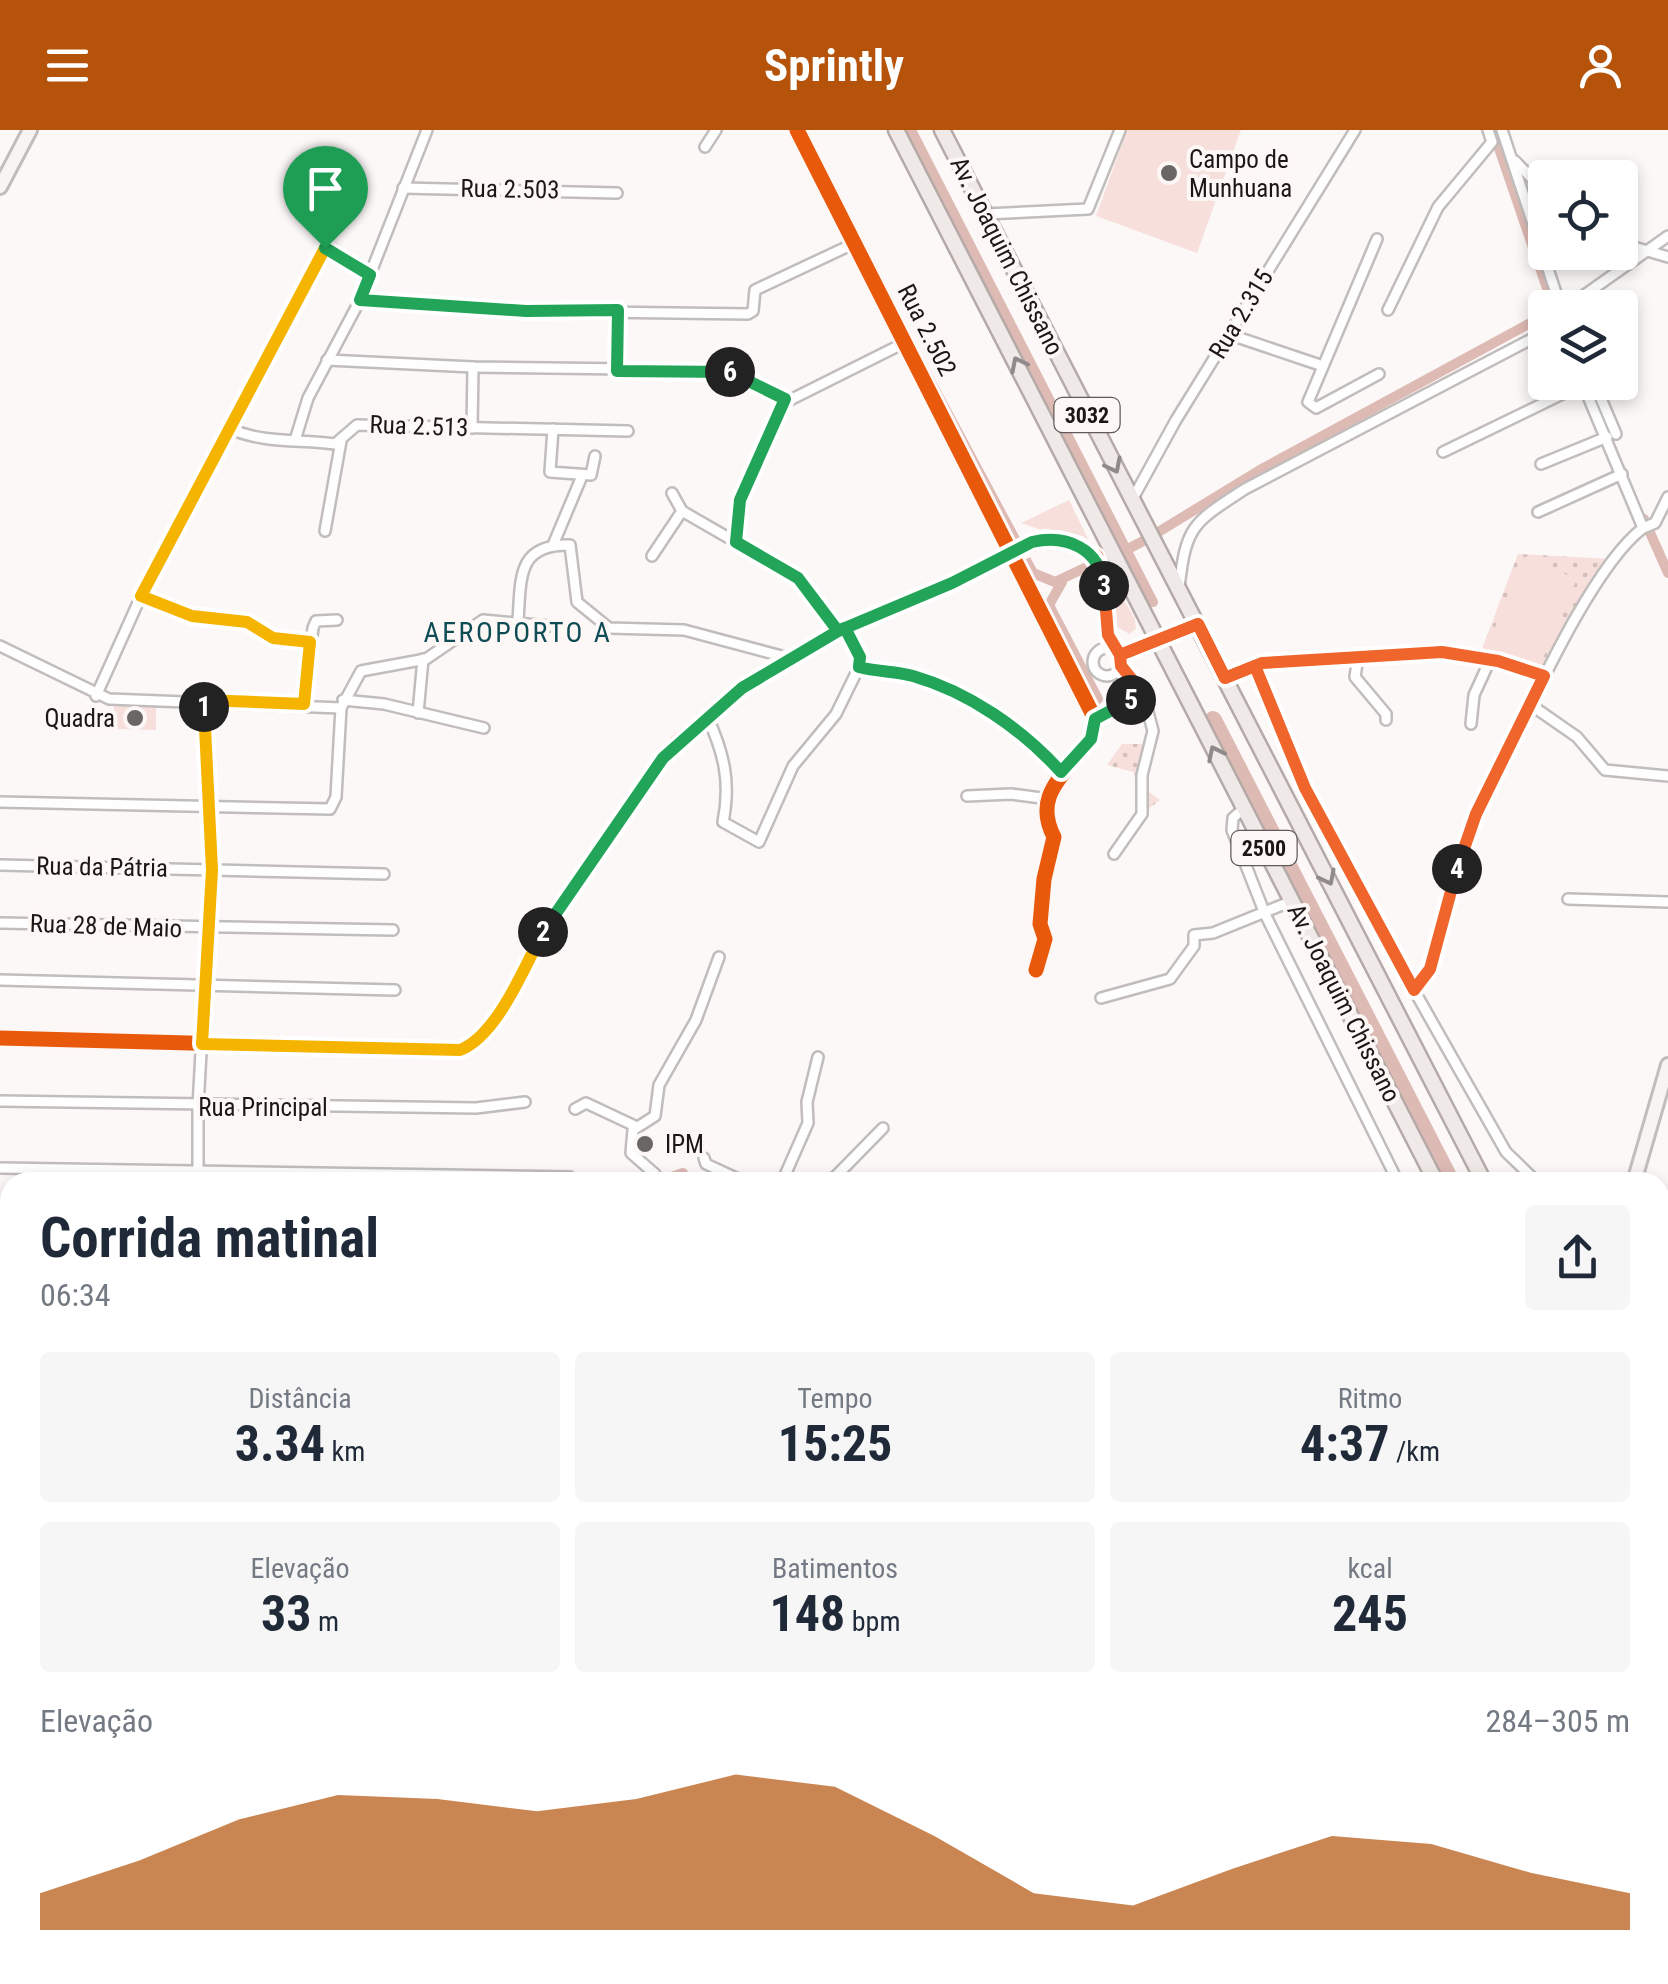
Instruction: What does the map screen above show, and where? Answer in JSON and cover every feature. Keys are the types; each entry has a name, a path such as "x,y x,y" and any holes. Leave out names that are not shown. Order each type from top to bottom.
{"main road":[{"name":"Av. Joaquim Chissano","path":"896,130 1431,1172"},
{"name":"Av. Joaquim Chissano","path":"942,130 1479,1172"}],"street":[{"path":"0,187 30,130"},
{"path":"296,437 308,398 360,300 427,130"},
{"path":"706,147 716,130"},
{"name":"Rua 2.502","path":"797,130 1095,719"},
{"path":"986,214 1088,209 1120,130"},
{"name":"Rua 2.315","path":"1131,500 1355,130"},
{"path":"1388,310 1438,207 1492,142 1488,130"},
{"path":"1502,130 1558,290"},
{"path":"1513,159 1528,174"},
{"name":"Rua 2.503","path":"403,188 617,194"},
{"path":"1590,290 1668,236"},
{"path":"1376,239 1308,399 1316,408 1379,374"},
{"path":"360,300 506,310 748,314 753,310 755,290 855,243"},
{"path":"1638,247 1668,257"},
{"path":"96,696 141,596 321,250 333,249 370,275"},
{"path":"617,371 618,310"},
{"path":"1228,334 1320,365"},
{"path":"1178,589 1185,540 1207,514 1245,489 1528,341"},
{"path":"327,360 473,368 732,372 794,400 904,342"},
{"path":"472,428 473,368"},
{"path":"736,542 740,500 785,399"},
{"path":"1443,452 1551,400"},
{"path":"1594,400 1643,528"},
{"name":"Rua 2.513","path":"228,428 277,442 296,437 341,441 356,424 628,431"},
{"path":"552,429 550,472 582,476 593,473 595,456"},
{"path":"1541,464 1611,436"},
{"path":"324,531 341,441"},
{"path":"1538,512 1622,474"},
{"path":"553,545 582,476"},
{"path":"672,494 682,512 798,578 860,657 836,714 793,766 759,842 723,822 728,803 725,759 707,716"},
{"path":"1414,990 1430,969 1467,834 1544,676 1619,554 1643,528 1656,523 1668,497"},
{"path":"652,556 682,512"},
{"path":"0,1038 460,1050 472,1046 508,1000 548,922 676,743 789,658 841,629 1045,539 1079,546 1096,557 1103,579 1108,635 1143,693 1153,731 1142,776 1142,814 1114,854"},
{"path":"518,620 524,571 537,548 572,547 576,602 604,626 684,630 789,658"},
{"path":"141,596 192,616 247,622 273,638 310,642"},
{"path":"304,704 316,621 337,620"},
{"path":"0,802 333,806 342,704 361,671 423,659 484,620 518,620 550,626"},
{"path":"1118,657 1198,624"},
{"path":"0,646 96,696 342,704 418,713 484,728"},
{"path":"1225,678 1255,666 1442,652 1490,660 1544,676"},
{"path":"1358,657 1355,677 1386,714 1386,720"},
{"path":"418,713 423,659"},
{"path":"1472,724 1474,696 1490,660"},
{"path":"1255,666 1305,788 1506,1152 1527,1172"},
{"path":"859,667 911,675 982,707 1020,732 1061,772"},
{"path":"1036,970 1045,940 1040,924 1044,879 1054,837 1047,824 1049,800 1061,772 1091,739 1095,719 1143,693"},
{"path":"198,1172 198,1107 212,870 204,700"},
{"path":"1531,705 1576,737 1605,770 1668,776"},
{"path":"967,796 1011,794 1049,800"},
{"path":"1243,809 1233,818 1232,830 1265,914 1393,1172"},
{"name":"Rua da Pátria","path":"0,864 384,874"},
{"path":"1568,900 1668,902"},
{"path":"1101,998 1170,979 1194,946 1194,936 1213,934 1292,901"},
{"name":"Rua 28 de Maio","path":"0,923 393,930"},
{"path":"635,1126 654,1116 658,1085 696,1020 719,957"},
{"path":"0,980 395,990"},
{"path":"786,1172 808,1123 807,1102 818,1058"},
{"path":"1637,1172 1668,1065"},
{"name":"Rua Principal","path":"0,1101 198,1107 476,1108 525,1102"},
{"path":"575,1109 581,1104 594,1105 635,1126"},
{"path":"635,1126 631,1153 652,1172"},
{"path":"841,1172 883,1128"},
{"path":"704,1158 706,1164 723,1172"},
{"path":"0,1168 79,1172"}],"shaded area":[{"name":"Campo de Munhuana","path":"1127,130 1241,130 1197,253 1096,216"},
{"path":"1069,500 1092,547 1021,523"},
{"path":"1518,554 1611,559 1536,679 1480,654"},
{"path":"1525,557 1577,579 1538,670 1486,648"},
{"path":"1109,573 1135,619 1136,629 1129,634 1116,626"},
{"name":"Quadra","path":"114,706 156,706 156,730 115,729"},
{"path":"1122,744 1149,744 1145,789 1160,800 1140,815 1139,790 1133,772 1107,765"}],"waterway":[{"path":"911,130 1153,602"},
{"path":"1496,130 1520,199"},
{"path":"1493,131 1548,290"},
{"path":"894,313 1033,573 1055,582 1089,566"},
{"path":"1160,531 1260,470 1528,324"},
{"path":"1644,519 1668,573"},
{"path":"1126,550 1145,540"},
{"path":"1062,582 1049,605 1098,699"},
{"path":"1213,720 1446,1172"}],"cycle path":[{"path":"797,130 1095,719 1090,735 1053,788 1048,802 1047,818 1054,837 1044,879 1040,924 1045,939 1036,970"},
{"path":"0,1038 460,1050 472,1046 508,1000 547,923 676,743 742,688 813,644 1045,539 1079,546 1096,557 1106,628 1115,650"}],"place":[{"name":"Campo de Munhuana","path":"1169,173"},
{"name":"Quadra","path":"135,718"},
{"name":"IPM","path":"645,1144"}],"district":[{"name":"AEROPORTO A","path":"518,632"}],"route":[{"path":"325,248 141,596 192,616 247,622 273,638 310,642 304,704 204,700 212,870 202,1044 460,1050 472,1046 508,1000 548,922 676,743 742,688 814,644 838,631 845,628 940,589 1032,542 1045,539 1079,546 1096,557 1103,579 1108,635 1120,655 1137,647 1198,624 1225,678 1255,666 1305,788 1414,990 1426,977 1467,834 1544,676 1498,661 1442,652 1262,663 1225,678 1198,624 1120,655 1121,666 1143,693 1095,719 1091,739 1061,772 1020,732 982,707 911,675 859,667 860,657 845,628 838,631 804,583 736,542 740,500 785,399 732,372 617,371 618,310 526,311 360,300 370,275 333,249 325,248"}]}
